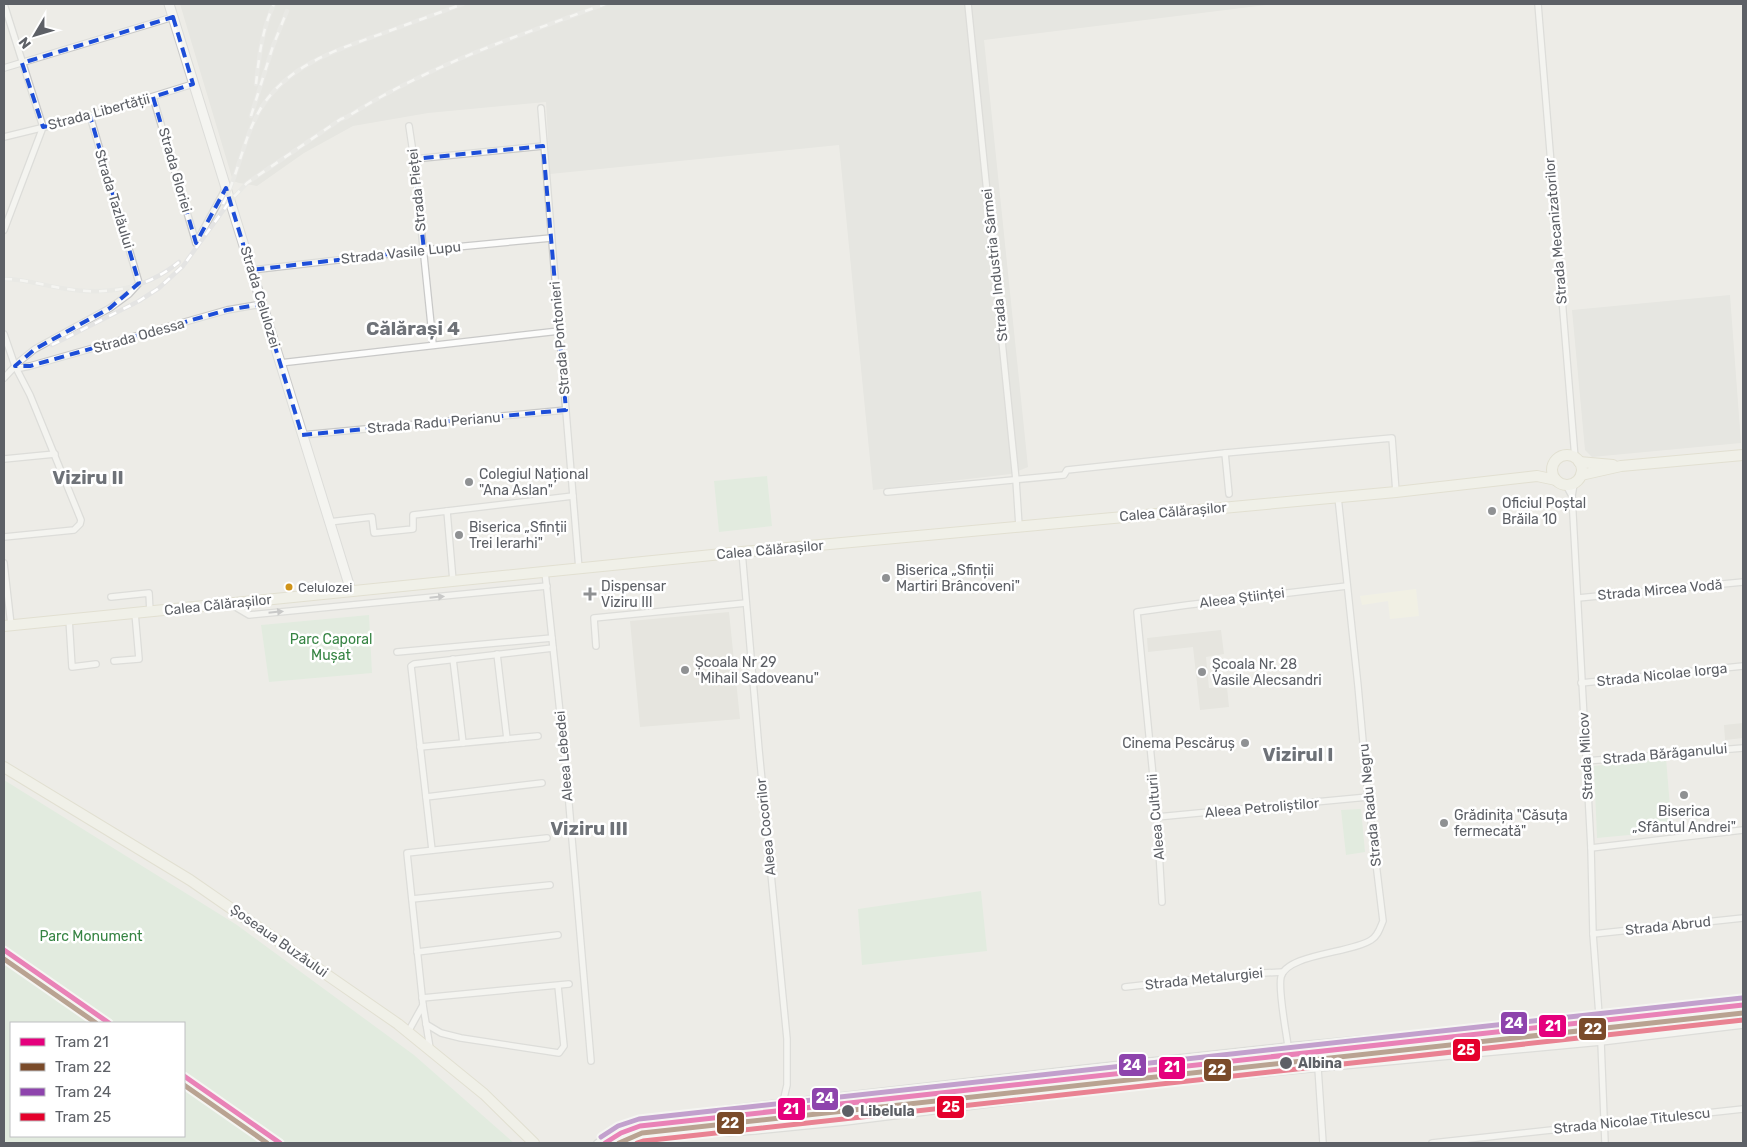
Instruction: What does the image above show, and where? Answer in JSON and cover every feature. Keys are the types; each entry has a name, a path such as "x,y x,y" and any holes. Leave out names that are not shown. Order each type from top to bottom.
{"main road":[{"path":"1621,466 1577,460 1563,456 1554,464 1552,472 1565,483 1581,475 1621,466 1743,455"},
{"path":"1577,460 1582,470 1581,475"},
{"name":"Calea Călărașilor","path":"1537,476 1554,464"},
{"name":"Calea Călărașilor","path":"8,625 742,552 1396,492 1537,476 1565,483"},
{"name":"Șoseaua Buzăului","path":"4,767 190,880 408,1032 484,1094 534,1143"}],"street":[{"path":"4,4 44,127 4,230"},
{"name":"Strada Celulozei","path":"169,4 351,591"},
{"name":"Strada Industria Sârmei","path":"968,4 1019,526"},
{"name":"Strada Mecanizatorilor","path":"1538,4 1577,460"},
{"path":"4,68 173,17"},
{"name":"Strada Libertății","path":"4,137 90,116 154,98 193,84"},
{"name":"Strada Gloriei","path":"154,98 196,243 226,188"},
{"name":"Strada Pontonieri","path":"541,108 579,568"},
{"name":"Strada Tazlăului","path":"90,116 139,283"},
{"name":"Strada Pieței","path":"409,126 433,344"},
{"path":"414,159 543,146"},
{"name":"Strada Vasile Lupu","path":"252,270 424,250 552,238"},
{"name":"Strada Odessa","path":"4,378 35,348 110,308 129,294 139,283"},
{"name":"Strada Odessa","path":"15,366 20,368 30,366 227,310 262,304"},
{"path":"280,362 559,331"},
{"path":"4,334 15,366 30,395 80,516 80,524 74,530 4,537"},
{"name":"Strada Radu Perianu","path":"302,435 566,410"},
{"path":"887,492 1064,475 1067,470 1225,453 1392,438 1396,492"},
{"path":"1225,453 1229,494"},
{"path":"4,459 55,454"},
{"name":"Strada Milcov","path":"1565,483 1572,496 1591,848 1593,934 1599,1015"},
{"path":"329,522 372,517 374,534 413,530 413,514 573,496"},
{"name":"Strada Radu Negru","path":"1283,972 1294,963 1372,940 1379,932 1383,921 1368,797 1338,497"},
{"path":"447,511 453,581"},
{"name":"Aleea Cocorilor","path":"742,552 786,1038 787,1085 783,1102"},
{"path":"4,563 8,625"},
{"name":"Aleea Lebedei","path":"545,572 566,770 591,1061"},
{"name":"Strada Mircea Vodă","path":"1578,598 1743,582"},
{"path":"230,603 249,615 547,586"},
{"name":"Aleea Științei","path":"1137,612 1347,586"},
{"path":"111,597 149,593 150,612"},
{"path":"596,646 594,618 746,603"},
{"name":"Aleea Culturii","path":"1137,612 1157,817 1162,902"},
{"path":"114,661 139,659 135,613"},
{"path":"69,619 72,666 96,664"},
{"path":"397,652 552,638"},
{"path":"432,850 411,666 453,659 553,648"},
{"path":"497,654 507,739"},
{"path":"453,659 463,743"},
{"name":"Strada Nicolae Iorga","path":"1582,683 1743,666"},
{"path":"420,747 538,736"},
{"name":"Strada Bărăganului","path":"1586,760 1743,748"},
{"path":"426,797 542,783"},
{"name":"Aleea Petroliștilor","path":"1157,817 1368,797"},
{"path":"1591,848 1743,830"},
{"path":"430,1050 417,952 408,853 547,838"},
{"path":"412,899 550,885"},
{"name":"Strada Abrud","path":"1593,934 1743,918"},
{"path":"417,952 558,936"},
{"path":"1283,972 1281,984 1288,1046"},
{"name":"Strada Metalurgiei","path":"1125,987 1242,974 1283,972"},
{"path":"423,1001 569,984"},
{"path":"426,1024 441,1033 461,1038 559,1053 564,1046 558,986"},
{"path":"597,1143 618,1129 639,1121 783,1102 1288,1046 1547,1022 1743,999"},
{"path":"408,1032 423,1001"},
{"path":"627,1143 638,1138 755,1131 845,1122 1150,1084 1601,1042 1743,1025"},
{"path":"1601,1042 1605,1143"},
{"path":"1318,1068 1323,1143"},
{"name":"Strada Nicolae Titulescu","path":"1432,1143 1743,1109"},
{"path":"656,1137 672,1143"}],"highlighted area":[{"path":"173,17 193,84 153,97 196,243 226,188 251,270 424,250 414,159 543,146 566,410 302,435 262,304 227,310 30,366 15,366 35,349 110,308 139,283 90,116 43,127 22,63"}],"shaded area":[{"path":"180,4 1275,4 984,40 1028,467 1011,474 873,490 839,145 550,174 546,102 428,113 353,126 304,153 257,186 239,183 233,181"},
{"path":"1730,295 1741,443 1592,457 1585,450 1572,310"},
{"path":"1416,589 1419,616 1390,619 1388,601 1362,605 1360,596"},
{"name":"Școala Nr 29 \"Mihail Sadoveanu\"","path":"729,612 740,719 640,727 630,621"},
{"name":"Școala Nr. 28 Vasile Alecsandri","path":"1221,630 1224,654 1206,657 1209,688 1227,687 1229,707 1200,710 1193,647 1148,652 1147,638"},
{"path":"1743,723 1743,738 1725,740 1724,725"}],"green space":[{"path":"767,476 772,526 719,532 714,481"},
{"name":"Parc Caporal Mușat","path":"369,615 372,673 269,682 261,625"},
{"path":"1666,758 1672,831 1597,838 1594,766"},
{"name":"Parc Monument","path":"4,780 237,925 414,1055 514,1143 4,1143"},
{"path":"1361,809 1365,852 1346,855 1341,810"},
{"path":"981,891 987,951 862,965 858,909"}],"railway":[{"path":"256,84 264,33 274,4"},
{"path":"223,204 255,119 272,93 285,81 299,70 330,53 463,4"},
{"path":"52,345 139,301 159,288 183,266 230,201 247,183 341,119 409,82 473,53 605,4"},
{"path":"251,116 273,46 287,11"},
{"path":"4,279 77,290 108,291 138,285 152,279 179,262"}],"tram line":[{"name":"21","path":"4,950 108,1022"},
{"name":"22","path":"4,959 95,1022"},
{"name":"24","path":"601,1137 618,1126 639,1119 1742,998"},
{"name":"21","path":"605,1143 621,1133 640,1126 1743,1005"},
{"name":"22","path":"619,1143 642,1133 1743,1013"},
{"name":"25","path":"637,1143 1743,1020"},
{"name":"21","path":"185,1077 280,1143"},
{"name":"22","path":"185,1086 267,1143"}],"place":[{"name":"Colegiul Național \"Ana Aslan\"","path":"469,482"},
{"name":"Oficiul Poștal Brăila 10","path":"1492,511"},
{"name":"Biserica „Sfinții Trei Ierarhi\"","path":"459,535"},
{"name":"Biserica „Sfinții Martiri Brâncoveni\"","path":"886,578"},
{"name":"Celulozei","path":"289,587"},
{"name":"Dispensar Viziru III","path":"590,594"},
{"name":"Școala Nr 29 \"Mihail Sadoveanu\"","path":"685,670"},
{"name":"Școala Nr. 28 Vasile Alecsandri","path":"1202,672"},
{"name":"Cinema Pescăruș","path":"1245,743"},
{"name":"Biserica „Sfântul Andrei\"","path":"1684,795"},
{"name":"Grădinița \"Căsuța fermecată\"","path":"1444,823"},
{"name":"Albina","path":"1286,1063"},
{"name":"Libelula","path":"848,1111"}],"district":[{"name":"Călărași 4","path":"413,328"},
{"name":"Viziru II","path":"88,477"},
{"name":"Vizirul I","path":"1298,754"},
{"name":"Viziru III","path":"589,828"}]}
